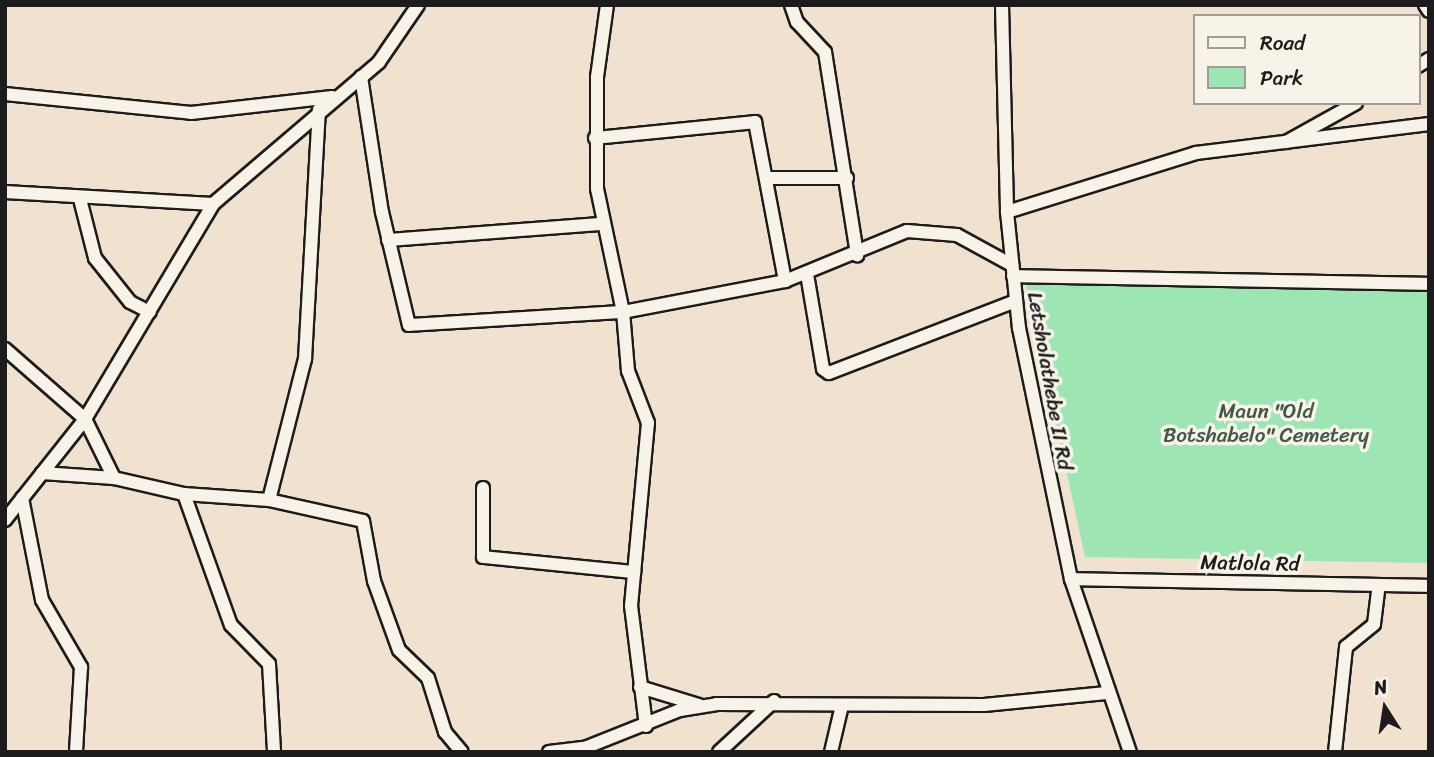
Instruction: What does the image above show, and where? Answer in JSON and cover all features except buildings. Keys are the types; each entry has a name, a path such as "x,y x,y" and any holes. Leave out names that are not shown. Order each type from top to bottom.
{"street":[{"path":"5,520 85,419 213,204 319,109 361,77 418,5"},
{"path":"607,5 595,138 600,224 623,312 628,371 648,423 634,572 631,641 646,726"},
{"path":"791,5 797,22 825,52 847,178 857,255"},
{"name":"Letsholathebe II Rd","path":"1002,5 1007,212 1016,301 1071,579 1106,693 1130,752"},
{"path":"1424,5 1429,11"},
{"path":"361,77 388,240 410,325 623,312 785,281 857,255 894,234 940,230 1012,270 1429,284"},
{"path":"5,94 191,113 334,97"},
{"path":"1280,146 1352,105"},
{"path":"269,500 305,359 319,109"},
{"path":"595,138 751,120 760,132 785,281"},
{"path":"1007,212 1176,158 1429,124"},
{"path":"768,178 847,178"},
{"path":"5,192 80,199 213,204"},
{"path":"80,199 95,258 130,302 150,312"},
{"path":"388,240 600,224"},
{"path":"807,274 822,369 829,373 1016,301"},
{"path":"5,349 85,419 114,478"},
{"path":"42,473 114,478 184,494 269,500 363,521 374,581 399,650 428,678 445,732 462,752"},
{"path":"483,488 483,558 634,572"},
{"path":"184,494 232,625 269,664 274,752"},
{"path":"22,498 42,600 80,667 76,752"},
{"name":"Matlola Rd","path":"1071,579 1429,586"},
{"path":"1335,752 1346,648 1374,624 1379,585"},
{"path":"639,687 703,706"},
{"path":"549,752 585,749 703,706 774,701 842,705 984,705 1106,693"},
{"path":"719,752 774,701"},
{"path":"831,752 842,705"}],"green space":[{"name":"Maun \"Old Botshabelo\" Cemetery","path":"1026,284 1429,287 1429,563 1085,557"}]}
